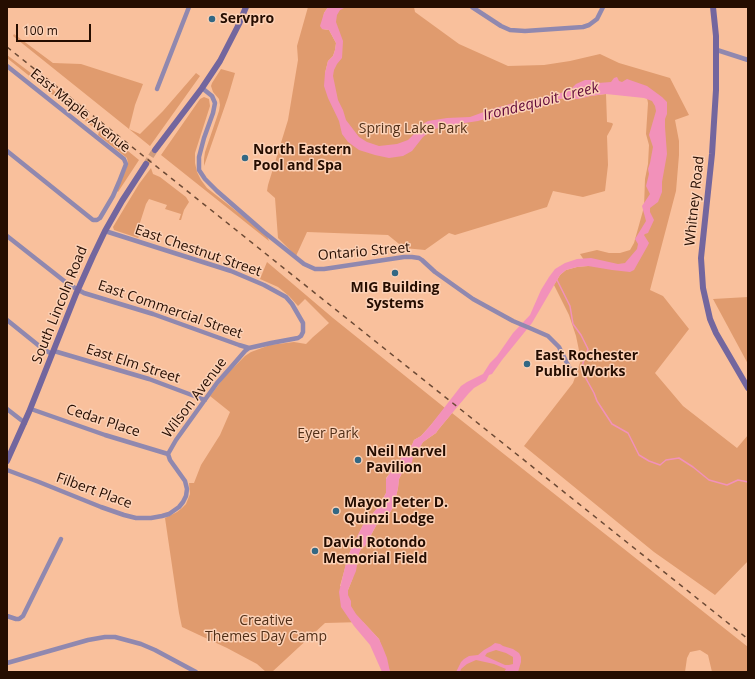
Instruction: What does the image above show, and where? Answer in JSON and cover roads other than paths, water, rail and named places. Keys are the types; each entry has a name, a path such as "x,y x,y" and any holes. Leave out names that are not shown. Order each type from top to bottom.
{"street":[{"path":"156,90 189,7"},
{"path":"156,150 220,61 232,40 246,7"},
{"path":"472,7 501,26 510,30 520,31 583,27 589,25 597,19 603,7"},
{"name":"Whitney Road","path":"713,7 717,50 713,135 702,246 702,273 704,294 710,319 716,333 748,388"},
{"path":"717,50 748,60"},
{"name":"East Maple Avenue","path":"7,66 124,159 126,164 113,196 100,218 93,220 7,151"},
{"name":"Ontario Street","path":"202,88 212,96 215,103 199,157 199,170 204,179 264,232 304,264 315,269 324,269 404,257 419,258 472,299 517,323 548,336 559,347 570,369"},
{"name":"South Lincoln Road","path":"7,461 31,409 93,256 122,201 146,164"},
{"name":"East Chestnut Street","path":"105,231 231,271 264,285 286,298 292,304 303,323 303,332 301,336 298,338 249,348"},
{"name":"East Commercial Street","path":"7,236 68,284 84,293 160,316 239,346 249,348"},
{"name":"East Elm Street","path":"7,320 43,349 150,379 205,400"},
{"name":"Wilson Avenue","path":"175,510 183,502 187,489 168,454 176,440 217,383 249,348"},
{"path":"7,409 25,423"},
{"name":"Cedar Place","path":"31,409 105,436 168,454"},
{"name":"Filbert Place","path":"7,470 101,507 136,518 162,516 175,510"},
{"path":"7,616 16,619 23,616 61,539"},
{"path":"7,663 88,640 115,637 141,644 155,650 196,672"}],"water":[{"name":"Irondequoit Creek","path":"328,7 346,7 340,10 337,15 336,22 343,41 342,58 334,70 333,76 338,100 346,120 359,137 367,142 379,146 397,144 408,140 419,126 428,121 470,117 514,103 532,101 568,91 576,84 585,80 592,80 598,83 611,82 617,77 619,81 622,82 627,79 647,86 667,102 665,127 667,154 662,182 662,192 658,202 650,208 650,212 654,220 648,233 644,235 649,243 634,270 630,272 588,266 566,270 560,275 532,323 492,374 489,375 486,381 474,388 469,393 436,433 423,442 419,449 413,453 410,466 404,469 399,479 394,506 389,514 377,524 365,546 359,553 356,571 348,590 348,595 351,601 351,606 356,614 379,639 387,658 390,672 382,672 370,645 341,607 339,592 347,559 352,547 363,525 379,506 386,493 386,479 402,457 403,453 412,445 414,440 421,436 430,426 461,386 483,374 513,333 530,315 541,290 555,269 565,263 577,259 591,258 618,264 625,263 637,249 638,244 635,239 646,221 642,206 650,194 646,186 653,147 649,135 656,111 652,101 644,98 606,94 578,99 565,98 553,100 543,106 527,110 513,111 478,121 445,126 432,130 423,137 412,151 403,156 389,158 359,150 348,142 342,134 339,121 324,86 328,61 333,56 336,43 329,30 322,29 320,26 324,13"},
{"path":"495,643 500,644 519,653 521,662 518,672 504,672 506,669 494,664 476,660 467,664 461,669 460,672 456,672 464,659 469,656 478,655","holes":["496,650 513,657 513,664 505,665 485,656 487,653"]}],"waterway":[{"path":"557,280 570,306 573,324 581,335 588,349 582,366 584,375 597,401 612,424 628,433 639,455 660,465 666,460 679,458 709,480 727,485 738,480 748,482"}],"tunnel":[{"path":"146,164 155,150"}],"railway":[{"path":"7,47 748,639"}],"place":[{"name":"Servpro","path":"212,19"},
{"name":"North Eastern Pool and Spa","path":"245,158"},
{"name":"MIG Building Systems","path":"395,273"},
{"name":"East Rochester Public Works","path":"527,364"},
{"name":"Neil Marvel Pavilion","path":"358,460"},
{"name":"Mayor Peter D. Quinzi Lodge","path":"336,511"},
{"name":"David Rotondo Memorial Field","path":"315,551"}],"park label":[{"name":"Spring Lake Park","path":"413,129"},
{"name":"Eyer Park","path":"328,434"},
{"name":"Creative Themes Day Camp","path":"266,630"}]}
